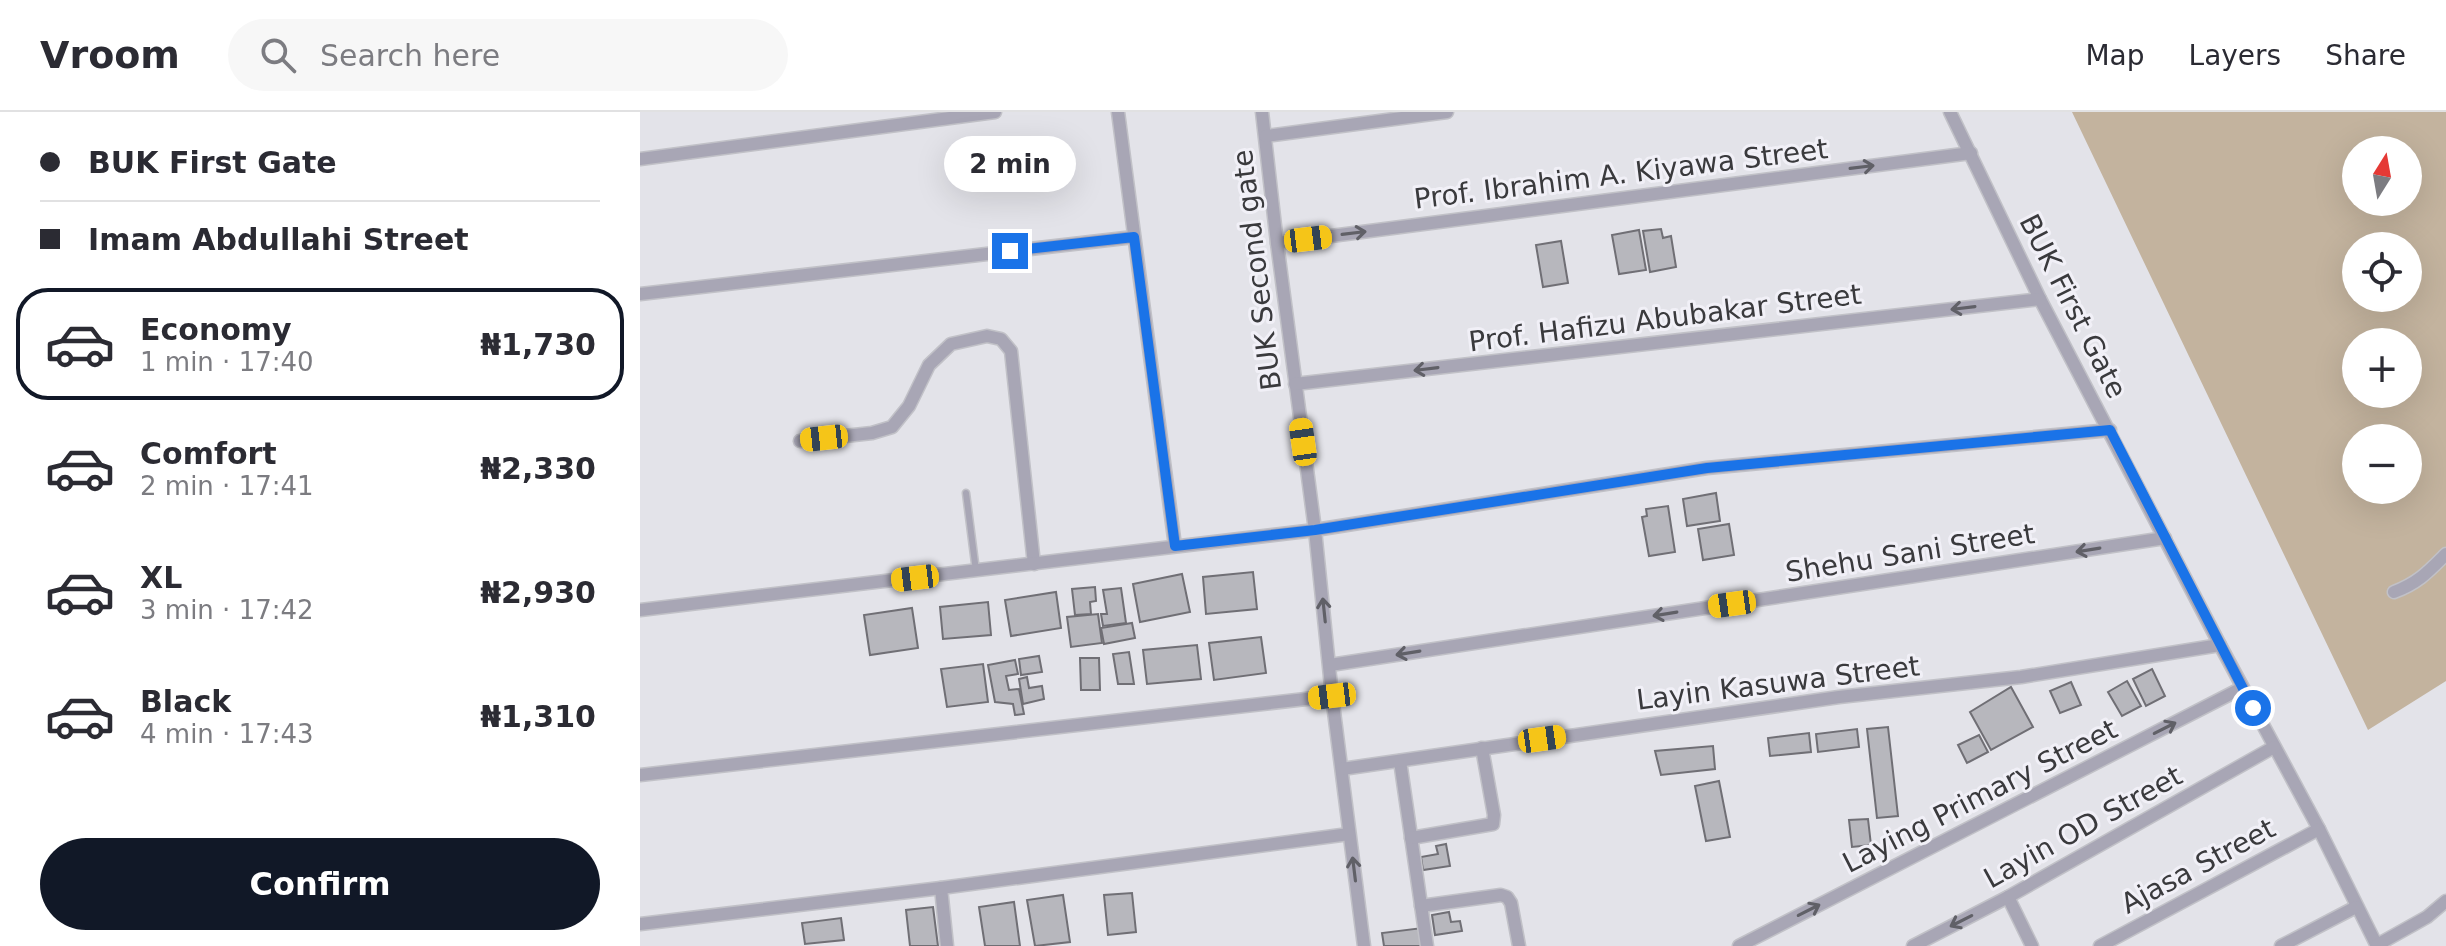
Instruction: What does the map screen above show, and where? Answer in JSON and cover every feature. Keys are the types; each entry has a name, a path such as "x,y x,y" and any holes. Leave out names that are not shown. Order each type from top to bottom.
{"street":[{"path":"640,159 995,112"},
{"path":"1118,112 1175,546"},
{"name":"BUK Second gate","path":"1262,112 1364,946"},
{"path":"1266,136 1447,112"},
{"name":"BUK First Gate","path":"1950,112 2040,299 2377,945"},
{"name":"Prof. Ibrahim A. Kiyawa Street","path":"1277,243 1971,153"},
{"path":"640,294 1134,237"},
{"name":"Prof. Hafizu Abubakar Street","path":"1295,384 2040,299"},
{"path":"800,441 872,433 892,427 909,406 929,365 951,344 987,336 1001,339 1011,351 1034,564"},
{"path":"640,610 1315,530 1707,468 2110,430"},
{"name":"Shehu Sani Street","path":"1330,665 2165,538"},
{"path":"2394,592 2413,585 2446,554"},
{"name":"Layin Kasuwa Street","path":"1342,769 1839,697 2021,677 2220,645"},
{"name":"Laying Primary Street","path":"1739,946 2242,688"},
{"path":"640,775 1332,696"},
{"name":"Layin OD Street","path":"1913,946 2008,897 2274,747"},
{"path":"1411,838 1484,828 1493,824 1482,748"},
{"path":"1400,761 1427,946"},
{"name":"Ajasa Street","path":"2100,946 2319,829"},
{"path":"640,924 1349,834"},
{"path":"941,888 947,946"},
{"path":"1421,906 1501,895 1507,897 1511,903 1519,946"},
{"path":"2008,897 2032,946"},
{"path":"2377,945 2427,917 2446,901"},
{"path":"2281,946 2356,907"}],"lane":[{"path":"966,493 976,571"}],"shaded area":[{"path":"2072,112 2446,112 2446,681 2368,730"}],"building":[{"path":"1661,229 1663,238 1671,236 1676,267 1650,272 1643,231"},
{"path":"1639,230 1646,270 1619,274 1612,235"},
{"path":"1561,241 1568,283 1543,287 1536,245"},
{"path":"1716,493 1720,521 1687,526 1683,499"},
{"path":"1668,506 1675,552 1649,556 1642,517 1647,516 1646,509"},
{"path":"1729,524 1734,555 1703,560 1698,529"},
{"path":"1253,572 1257,609 1206,614 1203,577"},
{"path":"1182,574 1190,612 1140,622 1133,584"},
{"path":"1095,587 1096,601 1090,602 1091,614 1075,615 1072,589"},
{"path":"1121,588 1126,623 1103,626 1101,614 1107,614 1103,590"},
{"path":"1056,592 1061,628 1011,636 1005,600"},
{"path":"988,602 991,635 943,639 940,607"},
{"path":"912,608 918,648 870,655 864,615"},
{"path":"1098,614 1102,643 1071,647 1067,617"},
{"path":"1132,623 1135,638 1104,644 1101,628"},
{"path":"1261,637 1266,673 1214,680 1209,643"},
{"path":"1197,645 1201,679 1147,684 1143,650"},
{"path":"1129,652 1134,684 1118,684 1113,654"},
{"path":"1039,656 1042,672 1021,675 1019,659"},
{"path":"1080,658 1099,658 1100,690 1081,690"},
{"path":"1015,660 1018,674 1006,676 1009,690 1019,689 1024,714 1015,715 1013,704 995,702 988,665"},
{"path":"983,664 988,702 947,707 941,669"},
{"path":"2152,669 2165,696 2146,706 2133,679"},
{"path":"1027,677 1029,688 1042,686 1044,699 1023,704 1019,679"},
{"path":"2127,681 2141,706 2122,716 2108,692"},
{"path":"2071,682 2081,705 2060,713 2050,691"},
{"path":"2011,687 2033,727 1991,750 1970,712"},
{"path":"1888,727 1898,816 1877,818 1867,729"},
{"path":"1857,729 1859,747 1818,752 1816,734"},
{"path":"1809,733 1811,752 1770,756 1768,738"},
{"path":"1979,735 1988,752 1967,763 1958,745"},
{"path":"1713,746 1715,769 1661,775 1655,751"},
{"path":"1719,781 1730,837 1706,841 1695,786"},
{"path":"1868,819 1871,845 1852,847 1849,820"},
{"path":"1446,844 1450,866 1423,870 1421,857 1438,854 1436,846"},
{"path":"1132,893 1136,932 1108,935 1104,895"},
{"path":"1063,895 1070,942 1035,946 1027,900"},
{"path":"1014,902 1020,946 985,946 979,907"},
{"path":"933,907 938,946 910,946 906,910"},
{"path":"1449,912 1451,922 1460,921 1462,931 1435,935 1432,915"},
{"path":"841,918 844,940 805,944 802,923"},
{"path":"1422,928 1424,946 1384,946 1382,933"}],"route":[{"path":"1010,251 1134,237 1175,546 1315,530 1707,468 2110,430 2253,708"}]}
